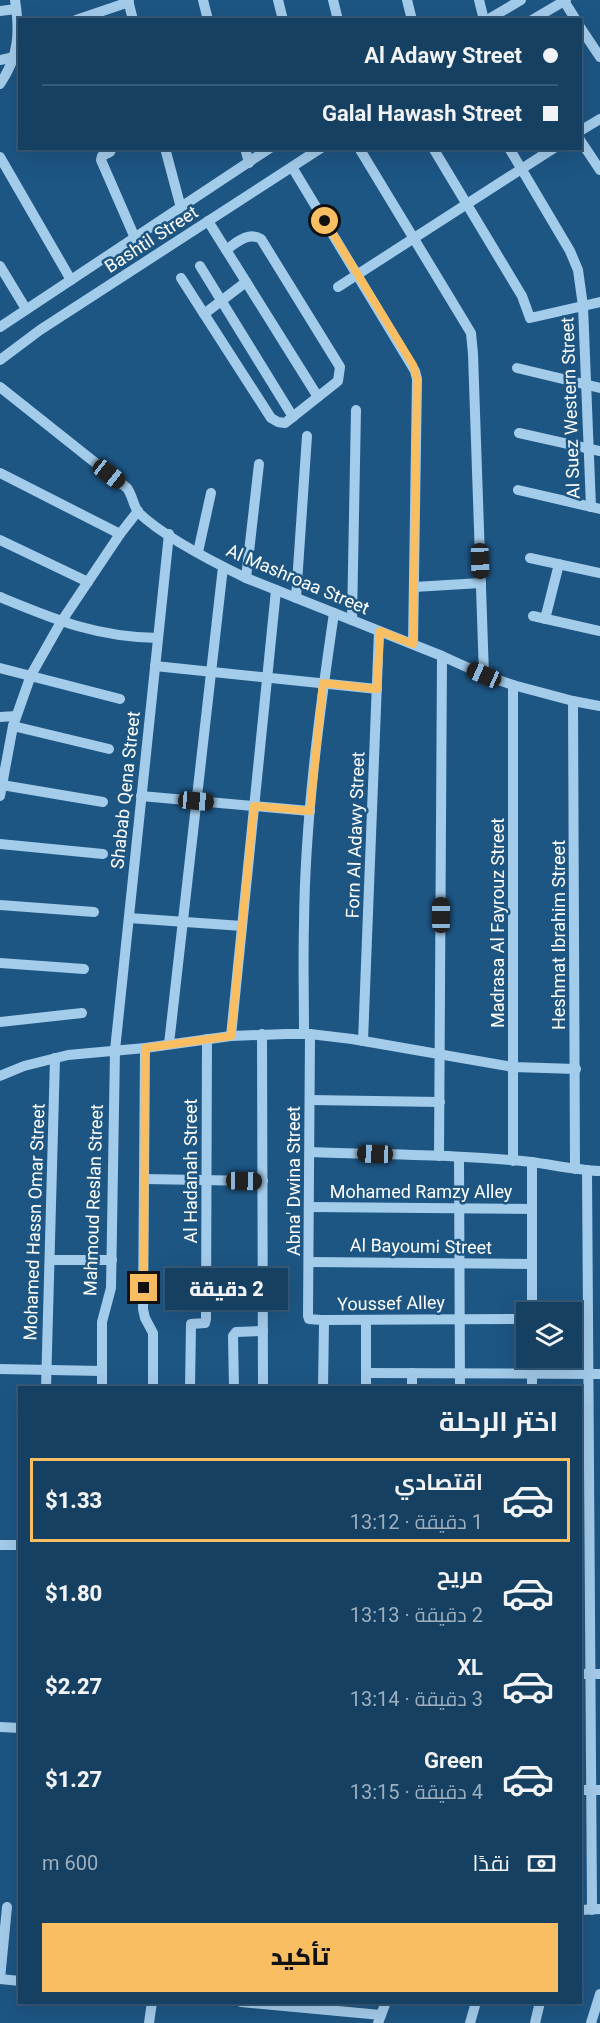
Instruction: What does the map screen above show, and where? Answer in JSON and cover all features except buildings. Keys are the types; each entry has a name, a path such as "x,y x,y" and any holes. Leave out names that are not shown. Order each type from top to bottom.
{"street":[{"path":"203,0 208,18"},
{"path":"278,0 282,18"},
{"path":"333,0 338,18"},
{"path":"407,0 412,18"},
{"path":"479,0 484,18"},
{"path":"489,18 521,0"},
{"path":"81,18 128,1 132,18"},
{"path":"535,18 565,1 575,18"},
{"path":"0,11 15,4 18,30"},
{"path":"582,30 600,57"},
{"path":"0,84 10,70 18,43"},
{"path":"0,60 14,57"},
{"path":"582,130 600,119"},
{"path":"582,143 600,170"},
{"path":"110,150 102,156 101,160 135,238"},
{"path":"166,150 181,208"},
{"path":"246,150 249,163"},
{"name":"Bashtil Street","path":"0,327 267,150"},
{"name":"Bashtil Street","path":"0,360 40,330 318,150"},
{"path":"360,150 466,324 473,343 484,675"},
{"path":"435,150 522,296 529,316 532,318 600,302"},
{"name":"Al Suez Western Street","path":"510,150 574,260 583,306 588,449 595,508"},
{"path":"338,287 551,150"},
{"path":"0,157 71,280"},
{"path":"292,167 413,365 417,379 413,644"},
{"path":"208,221 318,397"},
{"path":"181,278 271,418 285,423 338,381 340,367 261,239 250,236 226,250"},
{"path":"0,266 26,309"},
{"path":"200,266 293,417"},
{"path":"204,314 246,282"},
{"path":"517,368 600,388"},
{"name":"Al Mashroaa Street","path":"0,387 128,488 138,511 169,534 223,567 484,675 513,685 600,706"},
{"path":"352,620 356,410"},
{"path":"519,433 600,451"},
{"path":"296,598 307,436"},
{"path":"246,578 258,464"},
{"path":"0,473 120,534"},
{"path":"518,490 595,508"},
{"path":"198,552 211,493"},
{"path":"103,802 1,782 15,721 31,675 61,622 138,511"},
{"name":"Shabab Qena Street","path":"115,1050 169,534"},
{"path":"0,540 88,582"},
{"path":"530,558 600,573"},
{"path":"545,619 559,564"},
{"path":"169,1044 223,567"},
{"path":"414,587 481,584"},
{"path":"231,1036 276,590"},
{"path":"0,597 61,622 108,635 158,638"},
{"name":"Abna' Dwina Street","path":"323,1320 309,1319 308,1316 310,1100 304,922 310,811 323,683 334,613"},
{"path":"533,616 600,632"},
{"name":"Forn Al Adawy Street","path":"363,1041 380,631"},
{"path":"439,1156 442,656"},
{"path":"155,666 377,689"},
{"path":"0,668 120,699"},
{"name":"Madrasa Al Fayrouz Street","path":"513,685 513,1161"},
{"name":"Heshmat Ibrahim Street","path":"573,701 575,1169"},
{"path":"0,717 108,749"},
{"path":"141,796 310,811"},
{"path":"0,844 103,854"},
{"path":"0,905 94,912"},
{"path":"129,918 242,926"},
{"path":"0,963 84,969"},
{"path":"0,1022 82,1013"},
{"path":"0,1076 24,1066 55,1058 231,1036 307,1034 363,1041 513,1067 576,1069"},
{"path":"262,1035 263,1386"},
{"name":"Al Hadanah Street","path":"189,1386 190,1327 191,1324 205,1323 206,1319 207,1039"},
{"path":"145,1048 143,1310 153,1333 153,1386"},
{"name":"Mahmoud Reslan Street","path":"102,1386 102,1322 109,1297 112,1260 115,1050"},
{"name":"Mohamed Hassn Omar Street","path":"45,1386 55,1058"},
{"path":"310,1100 440,1102"},
{"path":"310,1152 459,1157 532,1162 600,1171"},
{"path":"459,1157 460,1386"},
{"path":"532,1162 532,1302"},
{"path":"587,1170 594,1374 590,1674 591,1790 596,1909"},
{"path":"144,1179 262,1181"},
{"name":"Mohamed Ramzy Alley","path":"309,1207 532,1209"},
{"path":"50,1260 112,1260"},
{"name":"Al Bayoumi Street","path":"309,1262 532,1264"},
{"name":"Youssef Alley","path":"323,1320 516,1319"},
{"path":"323,1320 323,1386"},
{"path":"366,1320 366,1386"},
{"path":"234,1386 234,1336 236,1332 262,1331"},
{"path":"532,1368 532,1386"},
{"path":"0,1369 102,1371"},
{"path":"366,1373 594,1374"},
{"path":"411,1386 412,1373"},
{"path":"0,1545 18,1545"},
{"path":"0,1727 18,1728"},
{"path":"4,1907 0,1979 18,1981"},
{"path":"591,2023 600,1995"},
{"path":"149,2023 152,2004"},
{"path":"257,2004 379,2019 385,2004"},
{"path":"470,2023 475,2004"},
{"path":"535,2023 540,2004"}],"route":[{"path":"144,1288 145,1048 231,1036 254,806 310,811 323,683 377,689 380,631 413,644 417,379 413,365 325,221"}]}
